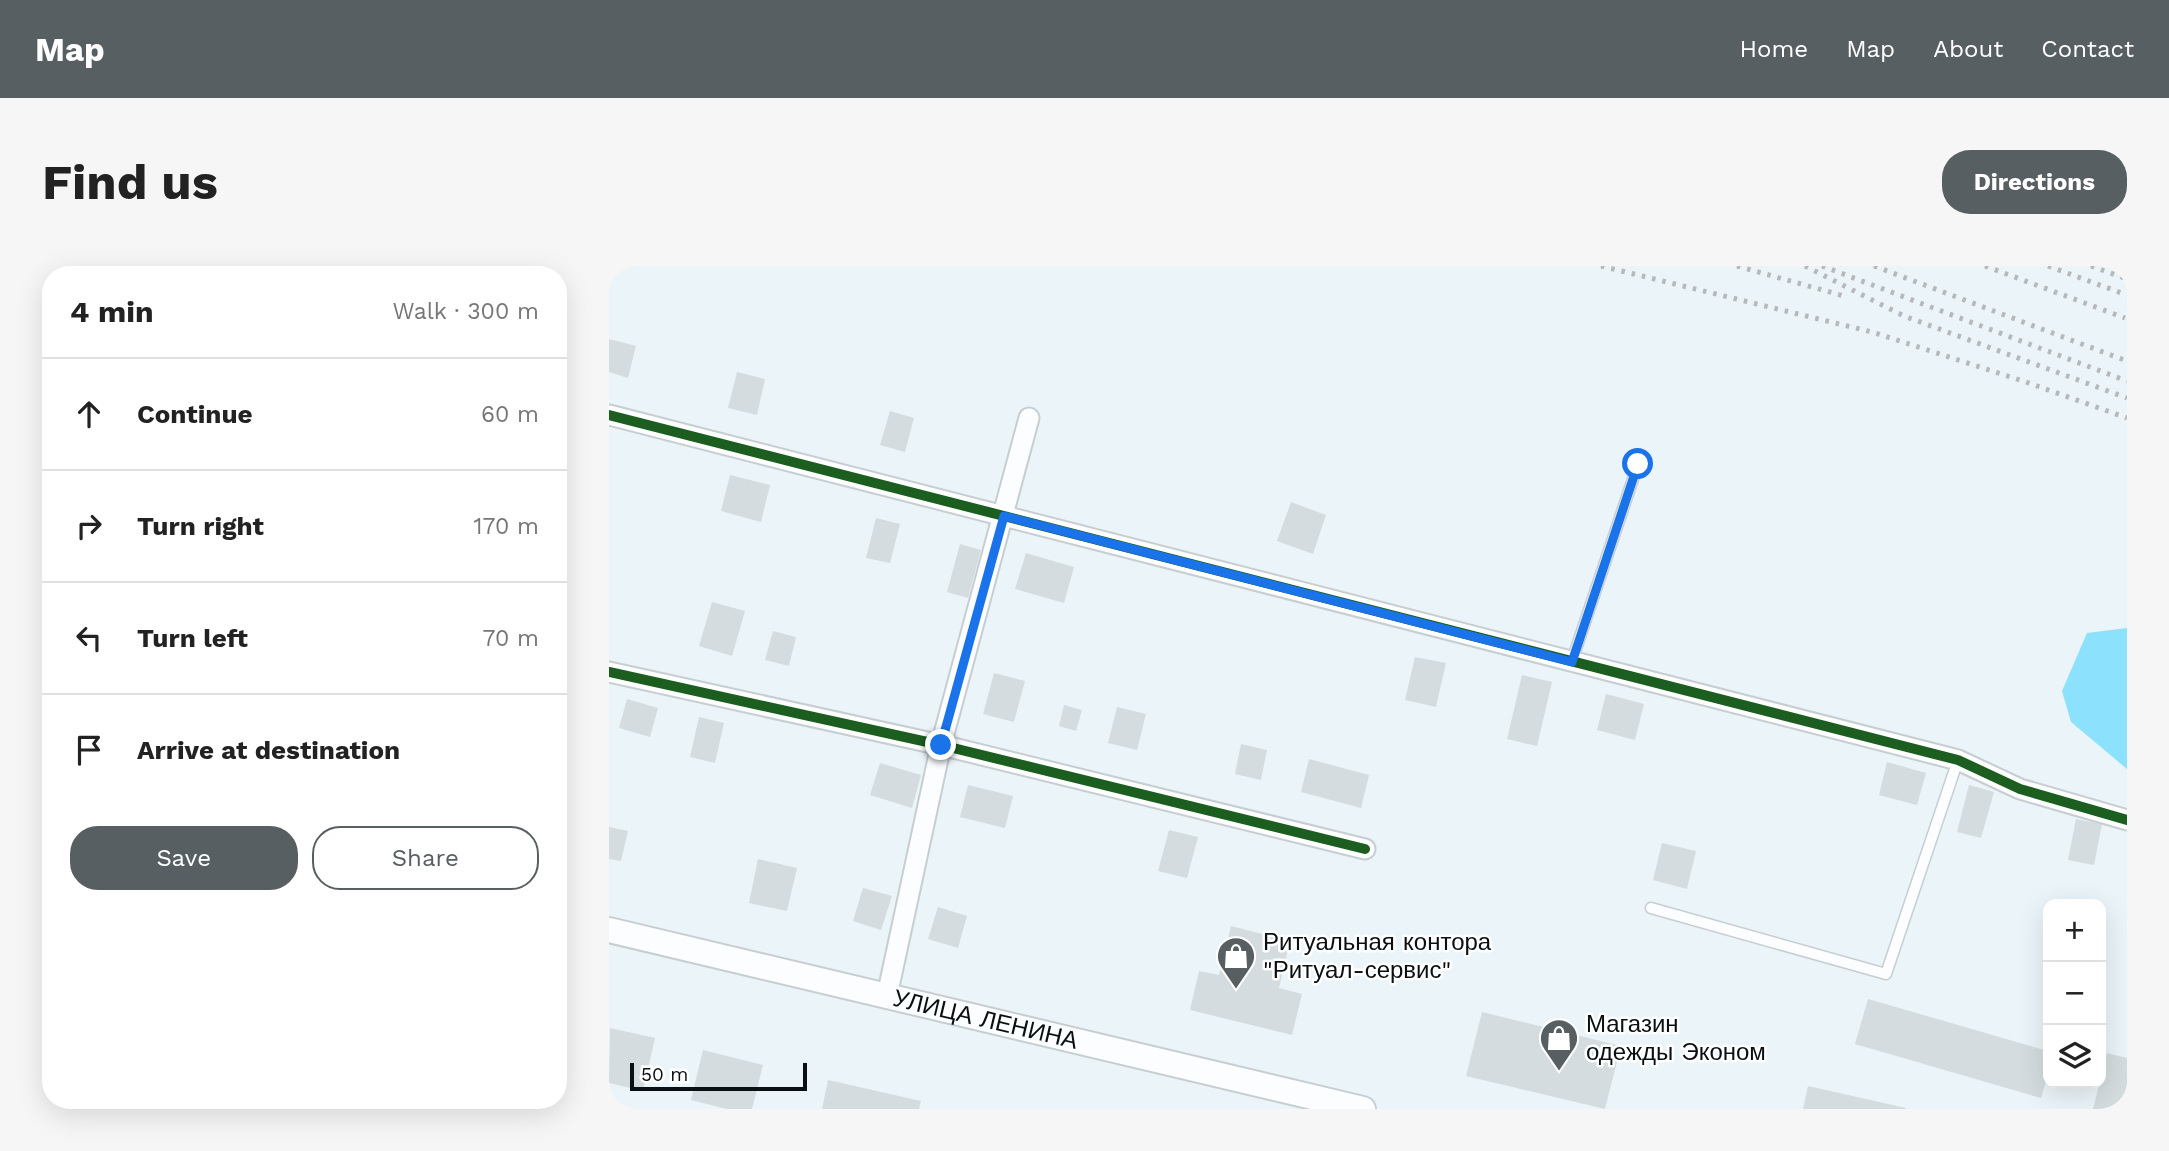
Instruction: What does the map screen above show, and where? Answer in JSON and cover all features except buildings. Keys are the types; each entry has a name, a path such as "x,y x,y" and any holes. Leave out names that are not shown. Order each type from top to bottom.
{"street":[{"path":"609,415 1958,760 2020,789 2127,820"},
{"path":"887,996 941,745 1029,418"},
{"path":"609,672 941,745 1365,849"},
{"name":"УЛИЦА ЛЕНИНА","path":"609,930 1363,1109"}],"lane":[{"path":"1572,662 1638,464"},
{"path":"1651,908 1885,974 1958,760"}],"water":[{"path":"2127,628 2127,769 2071,722 2062,691 2087,633"}],"railway":[{"path":"1601,266 1872,332 2127,418"},
{"path":"1737,266 1844,296"},
{"path":"1805,266 1904,316 2127,398"},
{"path":"1822,266 2127,381"},
{"path":"1874,266 2127,361"},
{"path":"1985,266 2125,318"},
{"path":"2048,266 2127,295"},
{"path":"2091,266 2127,279"}],"cycle path":[{"path":"609,415 1958,760 2020,789 2127,820"},
{"path":"609,672 941,745 1365,849"}],"place":[{"name":"Ритуальная контора \"Ритуал-сервис\"","path":"1236,990"},
{"name":"Магазин одежды Эконом","path":"1559,1072"}],"route":[{"path":"941,745 1004,516 1572,662 1638,464"}]}
